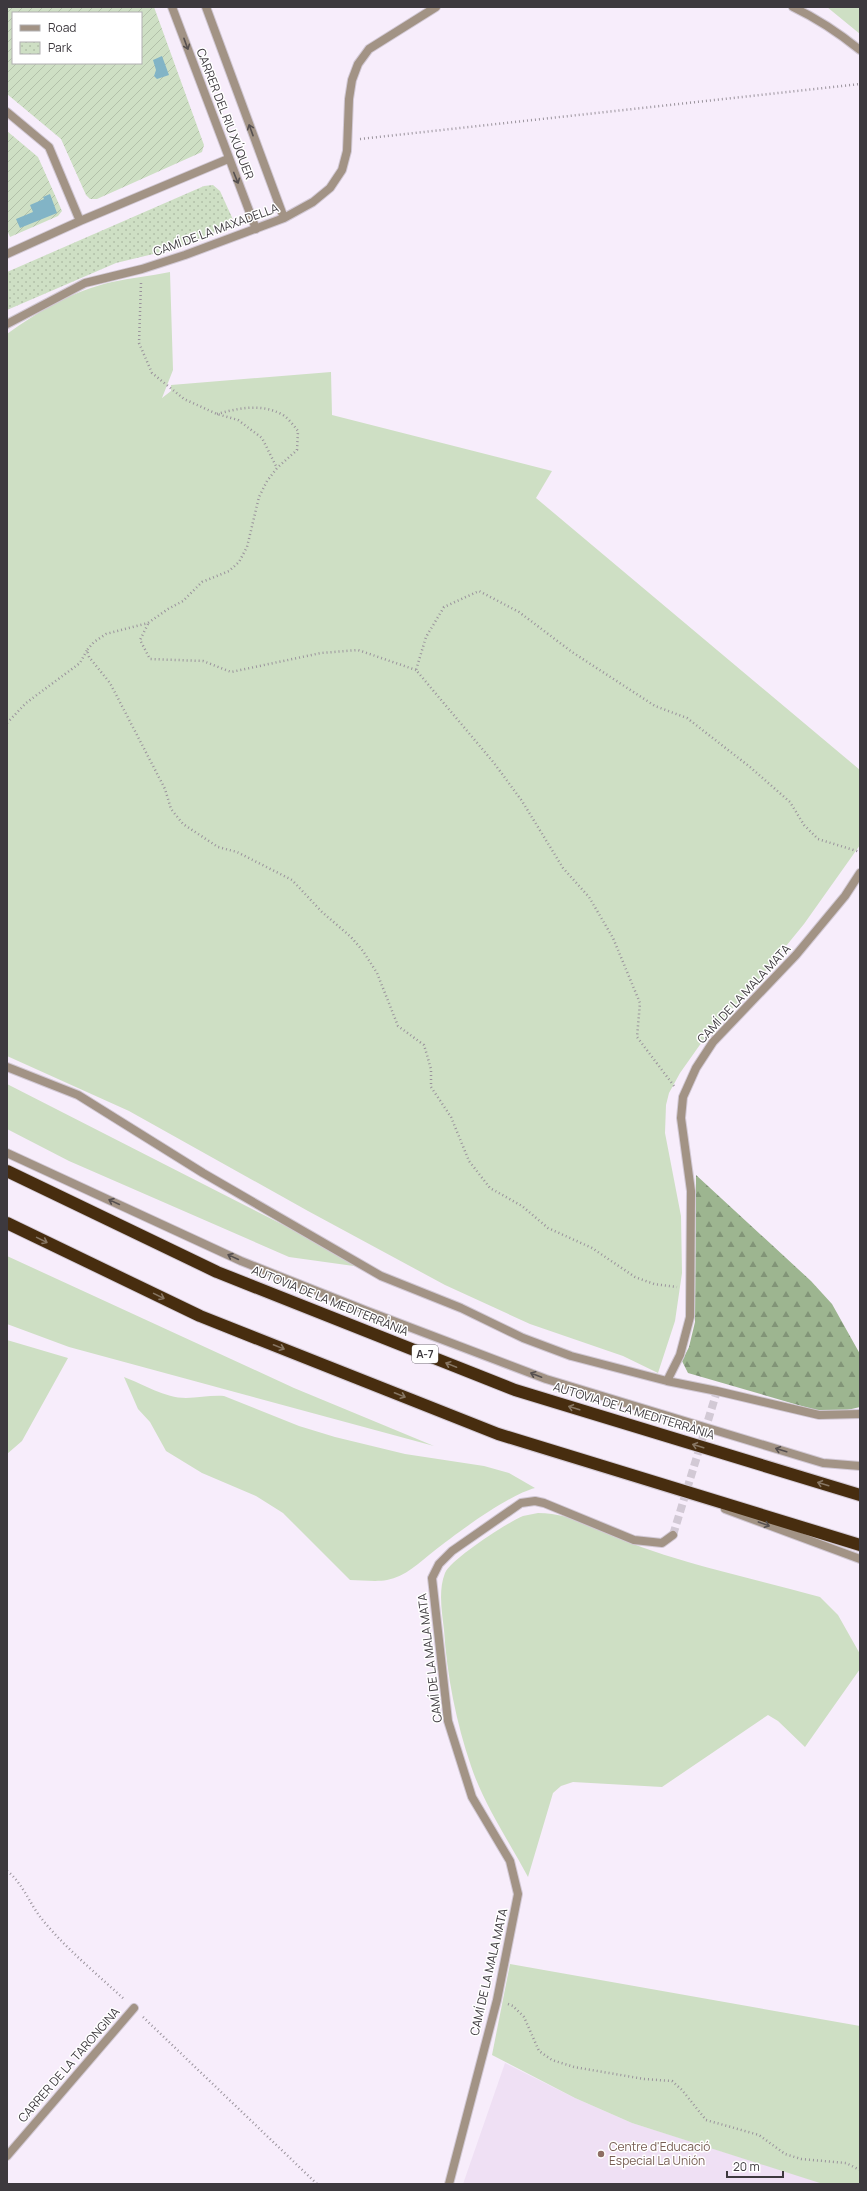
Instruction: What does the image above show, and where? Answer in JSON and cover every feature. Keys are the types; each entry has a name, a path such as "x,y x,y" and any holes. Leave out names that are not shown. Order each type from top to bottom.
{"highway":[{"name":"AUTOVIA DE LA MEDITERRÀNIA","path":"7,1171 217,1272 515,1390 860,1495"},
{"path":"7,1223 200,1316 498,1434 860,1545"}],"street":[{"name":"CARRER DEL RIU XÚQUER","path":"172,7 228,159 256,229"},
{"name":"CARRER DEL RIU XÚQUER","path":"206,7 284,218"},
{"name":"CAMÍ DE LA MAXADELLA","path":"7,324 85,283 142,269 256,229 284,218 313,202 330,188 342,170 348,141 349,99 352,80 358,64 369,49 436,7"},
{"path":"794,7 834,29 860,50"},
{"path":"7,112 49,147 80,221"},
{"path":"7,254 80,221 228,159"},
{"name":"CAMÍ DE LA MALA MATA","path":"667,1381 680,1355 690,1317 691,1191 681,1118 683,1097 696,1068 713,1042 796,955 845,896 860,873"},
{"path":"7,1066 78,1094 203,1173 382,1276 461,1308 523,1338 571,1356 667,1381 819,1415 860,1414"},
{"path":"7,1153 241,1261 546,1379 823,1463 860,1466"},
{"path":"636,1476 860,1559"},
{"name":"CAMÍ DE LA MALA MATA","path":"449,2184 497,2000 516,1912 518,1894 516,1879 510,1861 472,1797 448,1721 432,1578 439,1564 452,1551 521,1503 535,1501 544,1503 634,1540 662,1543 673,1535"},
{"name":"CARRER DE LA TARONGINA","path":"7,2156 134,2008"}],"path":[{"path":"348,141 860,84"},
{"path":"142,269 139,343 152,373 184,399 216,414 238,420 262,438 277,468"},
{"path":"7,723 26,703 80,663 87,650 94,642 106,634 148,623 168,609 183,601 202,582 229,571 239,562 247,547 259,497 267,481 277,468 297,450 298,431 284,416 269,409 241,407 216,414"},
{"path":"416,670 426,637 444,607 479,591 519,612 572,652 655,706 687,718 750,767 790,802 804,825 818,839 860,852"},
{"path":"148,623 140,640 150,659 203,661 231,672 320,653 358,650 416,670 494,763 522,801 563,868 589,897 613,938 640,1004 637,1037 683,1097"},
{"path":"87,650 89,657 110,683 166,789 171,809 183,824 218,847 237,852 292,880 322,912 351,937 363,951 377,973 398,1026 424,1045 431,1069 431,1087 451,1118 469,1161 490,1188 522,1206 548,1228 592,1248 635,1277 661,1286 690,1288"},
{"path":"7,1871 16,1880 41,1918 52,1931 317,2184"},
{"path":"497,2000 514,2006 524,2017 539,2051 552,2060 574,2067 644,2079 672,2081 682,2090 706,2120 759,2136 785,2154 801,2159 846,2163 860,2170"}],"shaded area":[{"name":"Centre d'Educació Especial La Unión","path":"505,2063 575,2098 632,2123 825,2184 463,2184"}],"green space":[{"path":"7,7 154,7 204,145 202,152 97,199 90,199 86,195 61,139 7,94"},
{"path":"827,7 860,7 860,34"},
{"path":"7,131 38,157 62,211 58,216 10,237 7,230"},
{"path":"213,185 220,191 235,224 174,249 116,263 7,310 7,272 204,186"},
{"path":"170,272 173,370 162,398 171,391 171,385 331,372 332,415 552,471 536,498 860,770 860,845 804,924 755,984 704,1039 680,1073 669,1093 666,1105 665,1133 681,1216 682,1273 675,1321 658,1373 623,1356 530,1324 445,1285 308,1211 129,1111 7,1056 7,334 31,317 70,296 83,291 112,282"},
{"path":"7,1084 368,1268 289,1257 69,1161 7,1129"},
{"path":"696,1175 811,1281 832,1304 860,1354 860,1407 839,1412 822,1412 688,1373 682,1361 689,1347 695,1322"},
{"path":"7,1256 294,1388 434,1446 69,1347 7,1324"},
{"path":"7,1340 68,1358 22,1441 7,1454"},
{"path":"124,1377 170,1396 191,1398 224,1396 299,1426 335,1437 405,1454 484,1466 509,1473 535,1488 511,1498 483,1515 400,1576 383,1581 350,1580 283,1513 256,1496 202,1473 166,1451 150,1422 138,1409"},
{"path":"538,1513 567,1517 595,1527 636,1545 671,1557 820,1597 838,1615 860,1654 860,1669 805,1747 778,1721 768,1715 662,1787 573,1782 561,1786 553,1793 528,1877 497,1823 476,1780 471,1766 457,1716 450,1682 445,1647 441,1594 445,1573 449,1567 468,1550 505,1525 523,1516"},
{"path":"510,1964 860,2026 860,2184 823,2184 632,2123 575,2098 492,2055"}],"water":[{"path":"162,56 169,75 157,79 154,76 156,70 153,60"},
{"path":"50,194 57,213 20,228 16,219 33,212 30,205 44,199 43,197"}],"tunnel":[{"path":"673,1535 717,1391"}],"place":[{"name":"Centre d'Educació Especial La Unión","path":"601,2154"}]}
